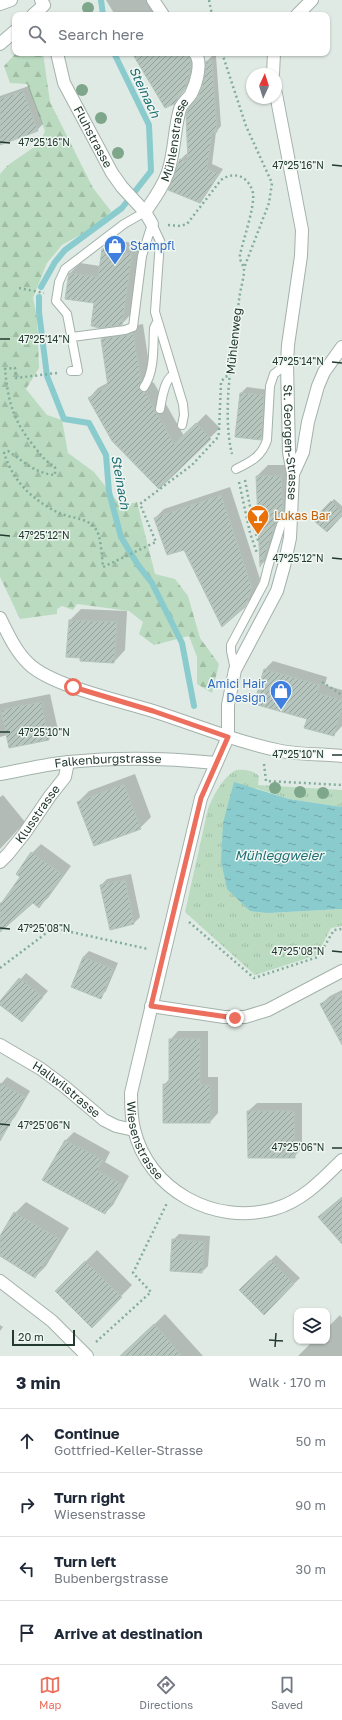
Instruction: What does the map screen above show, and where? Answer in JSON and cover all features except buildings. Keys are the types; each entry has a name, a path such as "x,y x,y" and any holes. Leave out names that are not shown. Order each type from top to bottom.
{"street":[{"path":"0,4 11,0"},
{"path":"154,0 161,12"},
{"path":"300,12 312,0"},
{"path":"0,44 12,34"},
{"name":"Fluhstrasse","path":"58,56 64,83 112,173 122,187 142,207"},
{"name":"Mühlenstrasse","path":"142,207 161,188 168,172 181,106 191,94 196,80 199,65 197,56"},
{"path":"273,68 274,56"},
{"name":"St. Georgen-Strasse","path":"228,737 228,705 235,670 277,591 290,538 292,515 293,474 289,452 288,345 301,256 302,230 278,104"},
{"path":"142,207 152,224"},
{"path":"293,474 303,452 308,422 318,386 328,367 342,347"},
{"path":"0,618 16,649 29,665 45,676 73,687 153,711 228,737 283,752 342,756"},
{"name":"Wiesenstrasse","path":"228,737 201,798 151,1006 131,1093 131,1112 134,1130 140,1148 149,1164 161,1179 175,1191 191,1201 207,1208 223,1212 240,1214 258,1213 274,1209 305,1194 342,1160"},
{"name":"Falkenburgstrasse","path":"0,774 68,762 108,759 216,763"},
{"name":"Klusstrasse","path":"0,862 20,839 65,777 68,762"},
{"path":"151,1006 224,1017 245,1017 268,1010 342,971"},
{"name":"Hallwilstrasse","path":"0,1045 41,1069 104,1120 116,1126 134,1130"},
{"path":"0,1281 52,1321 87,1356"}],"lane":[{"path":"67,372 78,370 67,314 56,301 59,282 65,269 124,224 142,207"},
{"path":"72,337 125,330 133,327 142,256 152,224"},
{"path":"152,224 160,241 155,312 183,404 184,415 182,425"},
{"path":"144,388 148,382 151,370 154,328 157,321"},
{"path":"236,469 252,462 259,456 264,448 266,440 270,386 274,374 288,364"},
{"path":"160,410 163,392 170,377 173,375"},
{"path":"235,670 231,645 264,583 281,525 286,518 292,515"}],"path":[{"path":"209,0 211,12"},
{"path":"223,56 246,126 272,182 272,191 269,203 244,269"},
{"name":"Mühlenweg","path":"180,226 187,224 221,180 230,175 235,175 244,178 251,186 253,196 239,258 244,269 240,289 230,375 228,410 230,446 236,469 244,476 254,528 268,567"},
{"path":"19,288 46,293"},
{"path":"67,372 16,378 15,368 5,369 8,394 13,413 19,425 45,461 55,467 55,475 35,470 8,451 4,453 7,464 18,483 38,501 60,514 89,522 98,532 103,567 156,542 140,504 192,465 218,437 221,382 225,377 230,375"},
{"path":"240,484 252,542"},
{"path":"322,682 342,695"},
{"path":"264,762 266,781 342,785"},
{"path":"185,918 254,978 318,957 334,930 342,929"},
{"path":"0,968 53,928 152,950"},
{"path":"98,1341 152,1292 133,1273 166,1203"}],"green space":[{"path":"13,56 43,56 50,102 93,188 111,211 96,226 62,245 47,263 33,298 37,317 39,368 26,389 47,415 62,420 68,453 94,472 121,506 137,502 155,574 175,579 188,596 200,638 219,664 212,693 197,684 197,657 189,636 154,645 139,634 143,622 129,611 77,604 73,610 62,606 57,609 57,614 20,619 0,577 0,174 8,165 40,143 45,131 27,84 10,83 4,66"},
{"path":"236,770 248,770 257,774 259,776 258,785 342,790 342,807 289,799 255,788 269,913 342,909 342,926 331,928 317,955 255,975 185,912 208,809 223,782"}],"water":[{"name":"Mühleggweier","path":"234,782 289,799 342,807 342,909 269,913 250,911 227,889 221,861 223,823"}],"waterway":[{"name":"Steinach","path":"101,0 103,12"},
{"name":"Steinach","path":"41,287 55,262 65,250 122,208 151,171 149,125 115,56"},
{"name":"Steinach","path":"39,297 39,312 47,376 64,419 89,423 106,455 109,492 121,537 138,565 152,583 182,643 194,706"}],"place":[{"name":"Stampfl","path":"115,266"},
{"name":"Lukas Bar","path":"258,536"},
{"name":"Amici Hair Design","path":"281,710"}],"route":[{"path":"73,687 153,711 228,737 201,798 151,1006 235,1018"}]}
